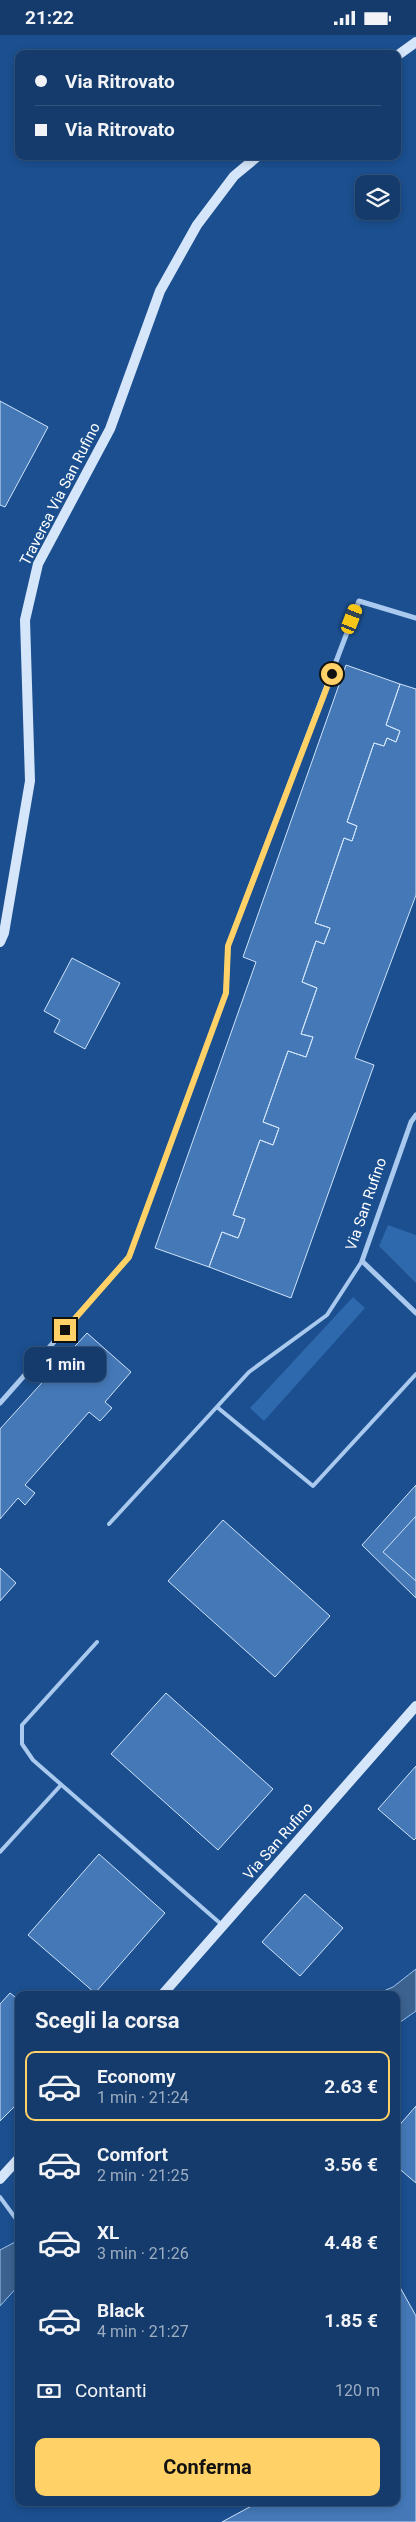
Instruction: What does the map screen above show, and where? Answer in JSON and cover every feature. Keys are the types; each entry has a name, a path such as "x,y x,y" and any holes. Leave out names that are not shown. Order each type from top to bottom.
{"street":[{"path":"401,53 416,42"},
{"name":"Traversa Via San Rufino","path":"0,942 4,933 30,781 25,620 38,564 110,429 165,283 197,225 234,176 253,160"},
{"path":"0,1403 129,1257 226,993 228,946 359,601 416,619"},
{"name":"Via San Rufino","path":"416,1115 411,1122 362,1261 416,1313"},
{"name":"Via San Rufino","path":"166,1991 416,1706"},
{"path":"0,2179 15,2162"}],"lane":[{"path":"109,1524 249,1372 327,1315 362,1261"},
{"path":"217,1407 313,1486 416,1374"},
{"path":"98,1642 22,1725 22,1744 33,1761 223,1926"},
{"path":"0,1852 61,1785"},
{"path":"0,2197 15,2218"}],"shaded area":[{"path":"388,1225 416,1235 416,1283 379,1246"},
{"path":"353,1297 365,1308 264,1421 250,1408"},
{"path":"416,1969 416,2011 400,2022 400,1991 384,1991 393,1987"},
{"path":"15,2242 15,2289 0,2306 0,2250"}],"building":[{"path":"0,401 48,427 5,507 0,505"},
{"path":"346,665 400,684 386,725 400,731 396,742 387,738 384,746 374,743 347,822 357,826 352,841 344,838 315,923 330,928 324,944 316,941 302,982 317,988 301,1034 313,1037 306,1057 288,1051 263,1122 279,1128 273,1145 260,1140 233,1215 245,1219 238,1238 222,1232 209,1267 155,1248 256,962 243,957"},
{"path":"400,684 416,689 416,895 355,1058 374,1065 291,1298 209,1267 222,1232 238,1238 245,1219 233,1215 260,1140 273,1145 279,1128 263,1122 288,1051 306,1057 313,1037 301,1034 317,988 302,982 316,941 324,944 330,928 315,923 344,838 352,841 357,826 347,822 374,743 384,746 387,738 396,742 400,731 386,725"},
{"path":"72,958 120,983 85,1049 54,1032 60,1020 44,1011"},
{"path":"87,1333 131,1372 105,1402 112,1408 100,1421 89,1412 25,1485 35,1493 25,1505 18,1498 0,1519 0,1429"},
{"path":"416,1485 416,1598 362,1545"},
{"path":"416,1516 416,1581 383,1552"},
{"path":"223,1520 330,1616 275,1677 168,1581"},
{"path":"0,1568 16,1583 0,1601"},
{"path":"166,1693 273,1789 218,1850 111,1754"},
{"path":"416,1766 416,1838 414,1840 378,1809"},
{"path":"99,1854 165,1913 97,1991 93,1991 28,1935"},
{"path":"305,1894 343,1928 300,1976 262,1942"},
{"path":"10,1993 15,1997 15,2106 0,2121 0,2004"},
{"path":"416,2106 416,2183 400,2169 400,2124"},
{"path":"400,2287 416,2316 416,2522 222,2522 251,2506 400,2506"}],"route":[{"path":"65,1330 129,1257 226,993 228,946 332,674"}]}
